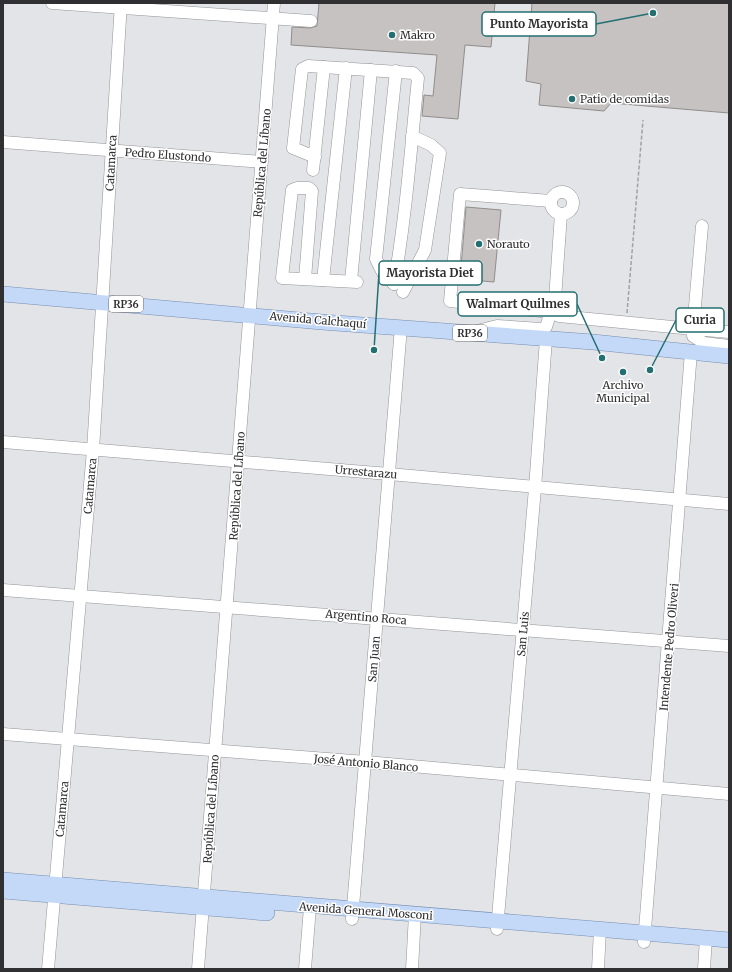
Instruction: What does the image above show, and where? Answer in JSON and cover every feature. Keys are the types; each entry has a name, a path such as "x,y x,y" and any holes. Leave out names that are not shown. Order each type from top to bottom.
{"main road":[{"name":"Avenida Calchaquí","path":"3,294 546,339 729,356"},
{"name":"Avenida General Mosconi","path":"3,880 55,890 204,903 498,925 706,943 729,940"},
{"name":"Avenida General Mosconi","path":"3,891 55,890"},
{"name":"Avenida General Mosconi","path":"706,943 729,950"}],"street":[{"path":"52,3 121,6 273,20 311,21"},
{"name":"República del Líbano","path":"198,969 274,3"},
{"name":"Catamarca","path":"48,969 93,450 121,6"},
{"path":"315,157 293,148 302,68 308,66 396,71 413,73 418,78 399,256 394,284 383,273 376,259 396,71"},
{"path":"313,170 324,67"},
{"path":"323,280 346,68"},
{"path":"305,279 312,191 309,188 297,188 292,190 282,278 323,280 354,281 372,70"},
{"path":"403,292 425,250 440,153 431,145 412,136"},
{"name":"Pedro Elustondo","path":"3,142 262,162"},
{"path":"564,192 569,195 572,201 572,207 568,212 561,214 552,208 551,201 557,193 564,192"},
{"path":"551,201 460,194 450,301 550,312 559,316 729,332"},
{"path":"470,333 497,326 541,329 546,327 555,299 561,214"},
{"path":"702,226 693,336 704,343 729,346"},
{"name":"San Juan","path":"353,914 401,327"},
{"name":"San Luis","path":"498,925 535,488 546,339"},
{"name":"Intendente Pedro Oliveri","path":"645,938 692,352"},
{"name":"Urrestarazu","path":"3,442 729,504"},
{"name":"Argentino Roca","path":"3,590 378,618 669,643 729,646"},
{"name":"José Antonio Blanco","path":"3,734 366,762 511,776 729,794"},
{"path":"305,969 309,911"},
{"path":"412,969 414,919"},
{"path":"598,969 600,934"},
{"path":"704,969 706,943"}],"path":[{"path":"626,322 643,120"}],"building":[{"name":"Makro","path":"319,3 495,3 491,47 465,45 458,119 422,116 424,95 433,96 437,55 291,45 292,27 310,28 317,26"},
{"path":"532,3 729,3 729,113 611,103 604,111 539,105 541,84 526,81"},
{"name":"Norauto","path":"466,207 501,210 494,282 460,279"}],"place":[{"name":"Punto Mayorista","path":"653,13"},
{"name":"Makro","path":"392,35"},
{"name":"Patio de comidas","path":"572,99"},
{"name":"Norauto","path":"479,244"},
{"name":"Mayorista Diet","path":"374,350"},
{"name":"Walmart Quilmes","path":"602,358"},
{"name":"Curia","path":"650,370"},
{"name":"Archivo Municipal","path":"623,372"}]}
